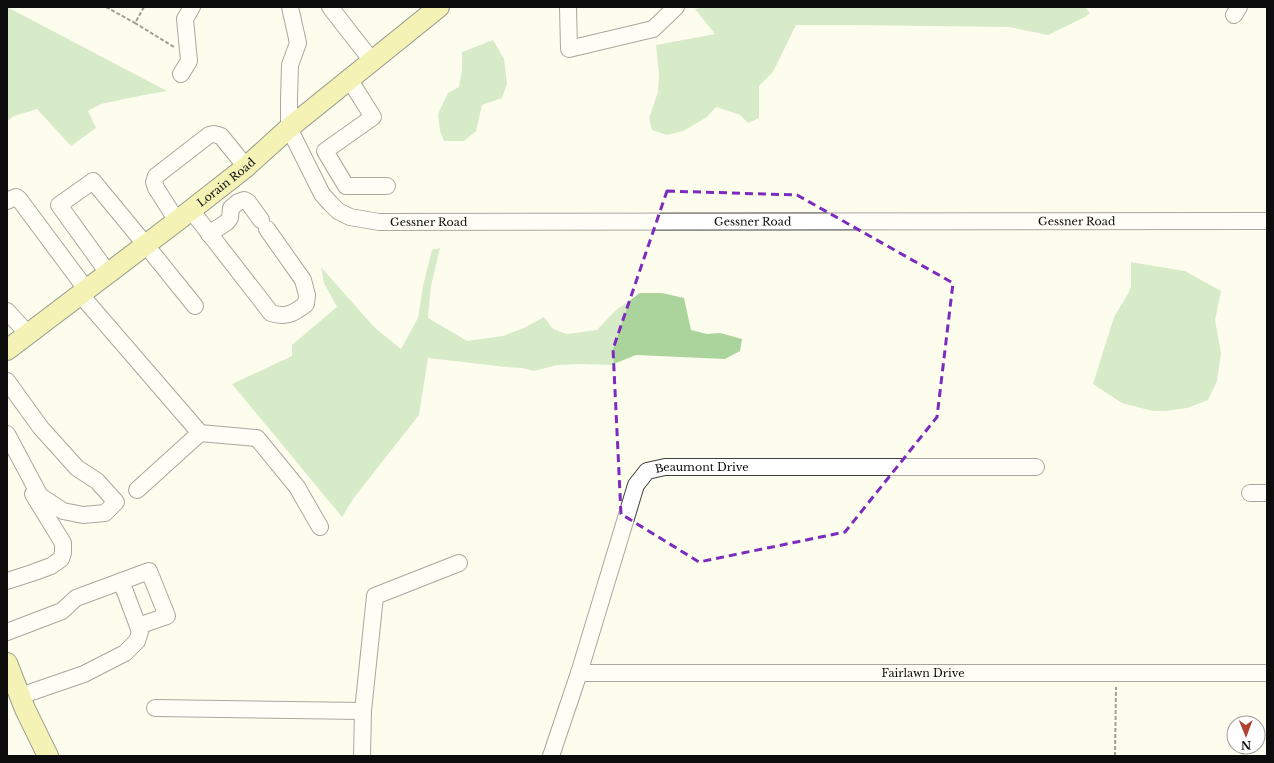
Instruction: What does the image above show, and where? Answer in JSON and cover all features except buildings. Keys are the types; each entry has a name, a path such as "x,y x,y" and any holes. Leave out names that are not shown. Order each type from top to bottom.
{"main road":[{"name":"Lorain Road","path":"7,350 184,216 246,167 289,128 439,7"},
{"path":"7,663 20,696 48,756"}],"street":[{"path":"181,74 189,60 185,20 192,7"},
{"path":"289,128 290,66 298,43 290,7"},
{"path":"330,7 372,60"},
{"path":"568,7 570,49 653,29 676,7"},
{"path":"349,80 373,117 325,151 346,186 387,186"},
{"name":"Gessner Road","path":"289,128 322,194 338,212 350,217 379,222 1267,220"},
{"path":"209,234 227,222 230,218 231,208 238,202 244,200 248,202 303,280 307,295 306,304 294,314 280,316 271,313 209,234 184,216 156,188 154,182 156,176 209,136 214,134 221,136 246,167"},
{"path":"317,182 336,169"},
{"path":"108,273 59,205 93,181 146,244 195,306"},
{"path":"7,201 16,197 19,199 83,292 200,433 257,438 297,487 320,527"},
{"path":"7,311 28,334"},
{"path":"7,381 12,398 77,468 97,481 116,502 105,513 83,515 63,511 40,496 7,434"},
{"path":"137,490 200,433"},
{"path":"7,451 63,543 63,553 61,559 51,566 32,573 9,575"},
{"name":"Beaumont Drive","path":"551,756 579,672 636,485 647,471 665,467 1036,467"},
{"path":"1250,493 1267,493"},
{"path":"362,756 363,711 375,596 459,563"},
{"path":"7,632 62,611 76,598 149,571 167,616 138,626"},
{"path":"20,696 84,674 125,653 137,641 140,632 121,582"},
{"name":"Fairlawn Drive","path":"579,672 1267,673"},
{"path":"155,708 363,711"}],"path":[{"path":"106,7 189,55"},
{"path":"135,23 144,7"},
{"path":"1115,756 1116,685"}],"highlighted area":[{"path":"667,191 797,195 953,283 937,417 845,532 699,562 621,514 613,349"}],"green space":[{"path":"7,7 167,91 101,104 88,111 96,128 71,146 37,109 14,116 7,121"},
{"path":"706,7 1085,7 1090,13 1085,17 1048,35 1009,27 796,25 773,72 759,86 759,118 748,123 740,115 716,107 707,117 683,131 667,135 652,130 649,118 658,92 659,75 656,45 715,34 695,9"},
{"path":"493,40 504,59 507,84 502,98 482,105 476,131 464,141 444,141 440,131 438,114 448,93 459,87 462,70 462,52"},
{"path":"440,248 431,286 428,318 467,341 503,336 524,328 544,317 553,329 567,334 597,330 615,311 640,293 662,293 684,298 691,330 707,334 720,333 742,339 740,351 725,359 636,355 611,365 557,365 534,371 522,368 428,358 419,415 353,499 342,517 232,384 292,356 292,345 337,307 324,283 321,267 374,327 401,349 418,318 423,286 432,250"},
{"path":"1131,262 1185,271 1221,291 1215,320 1221,353 1217,381 1208,400 1187,408 1153,411 1122,403 1093,384 1114,317 1131,286"}]}
